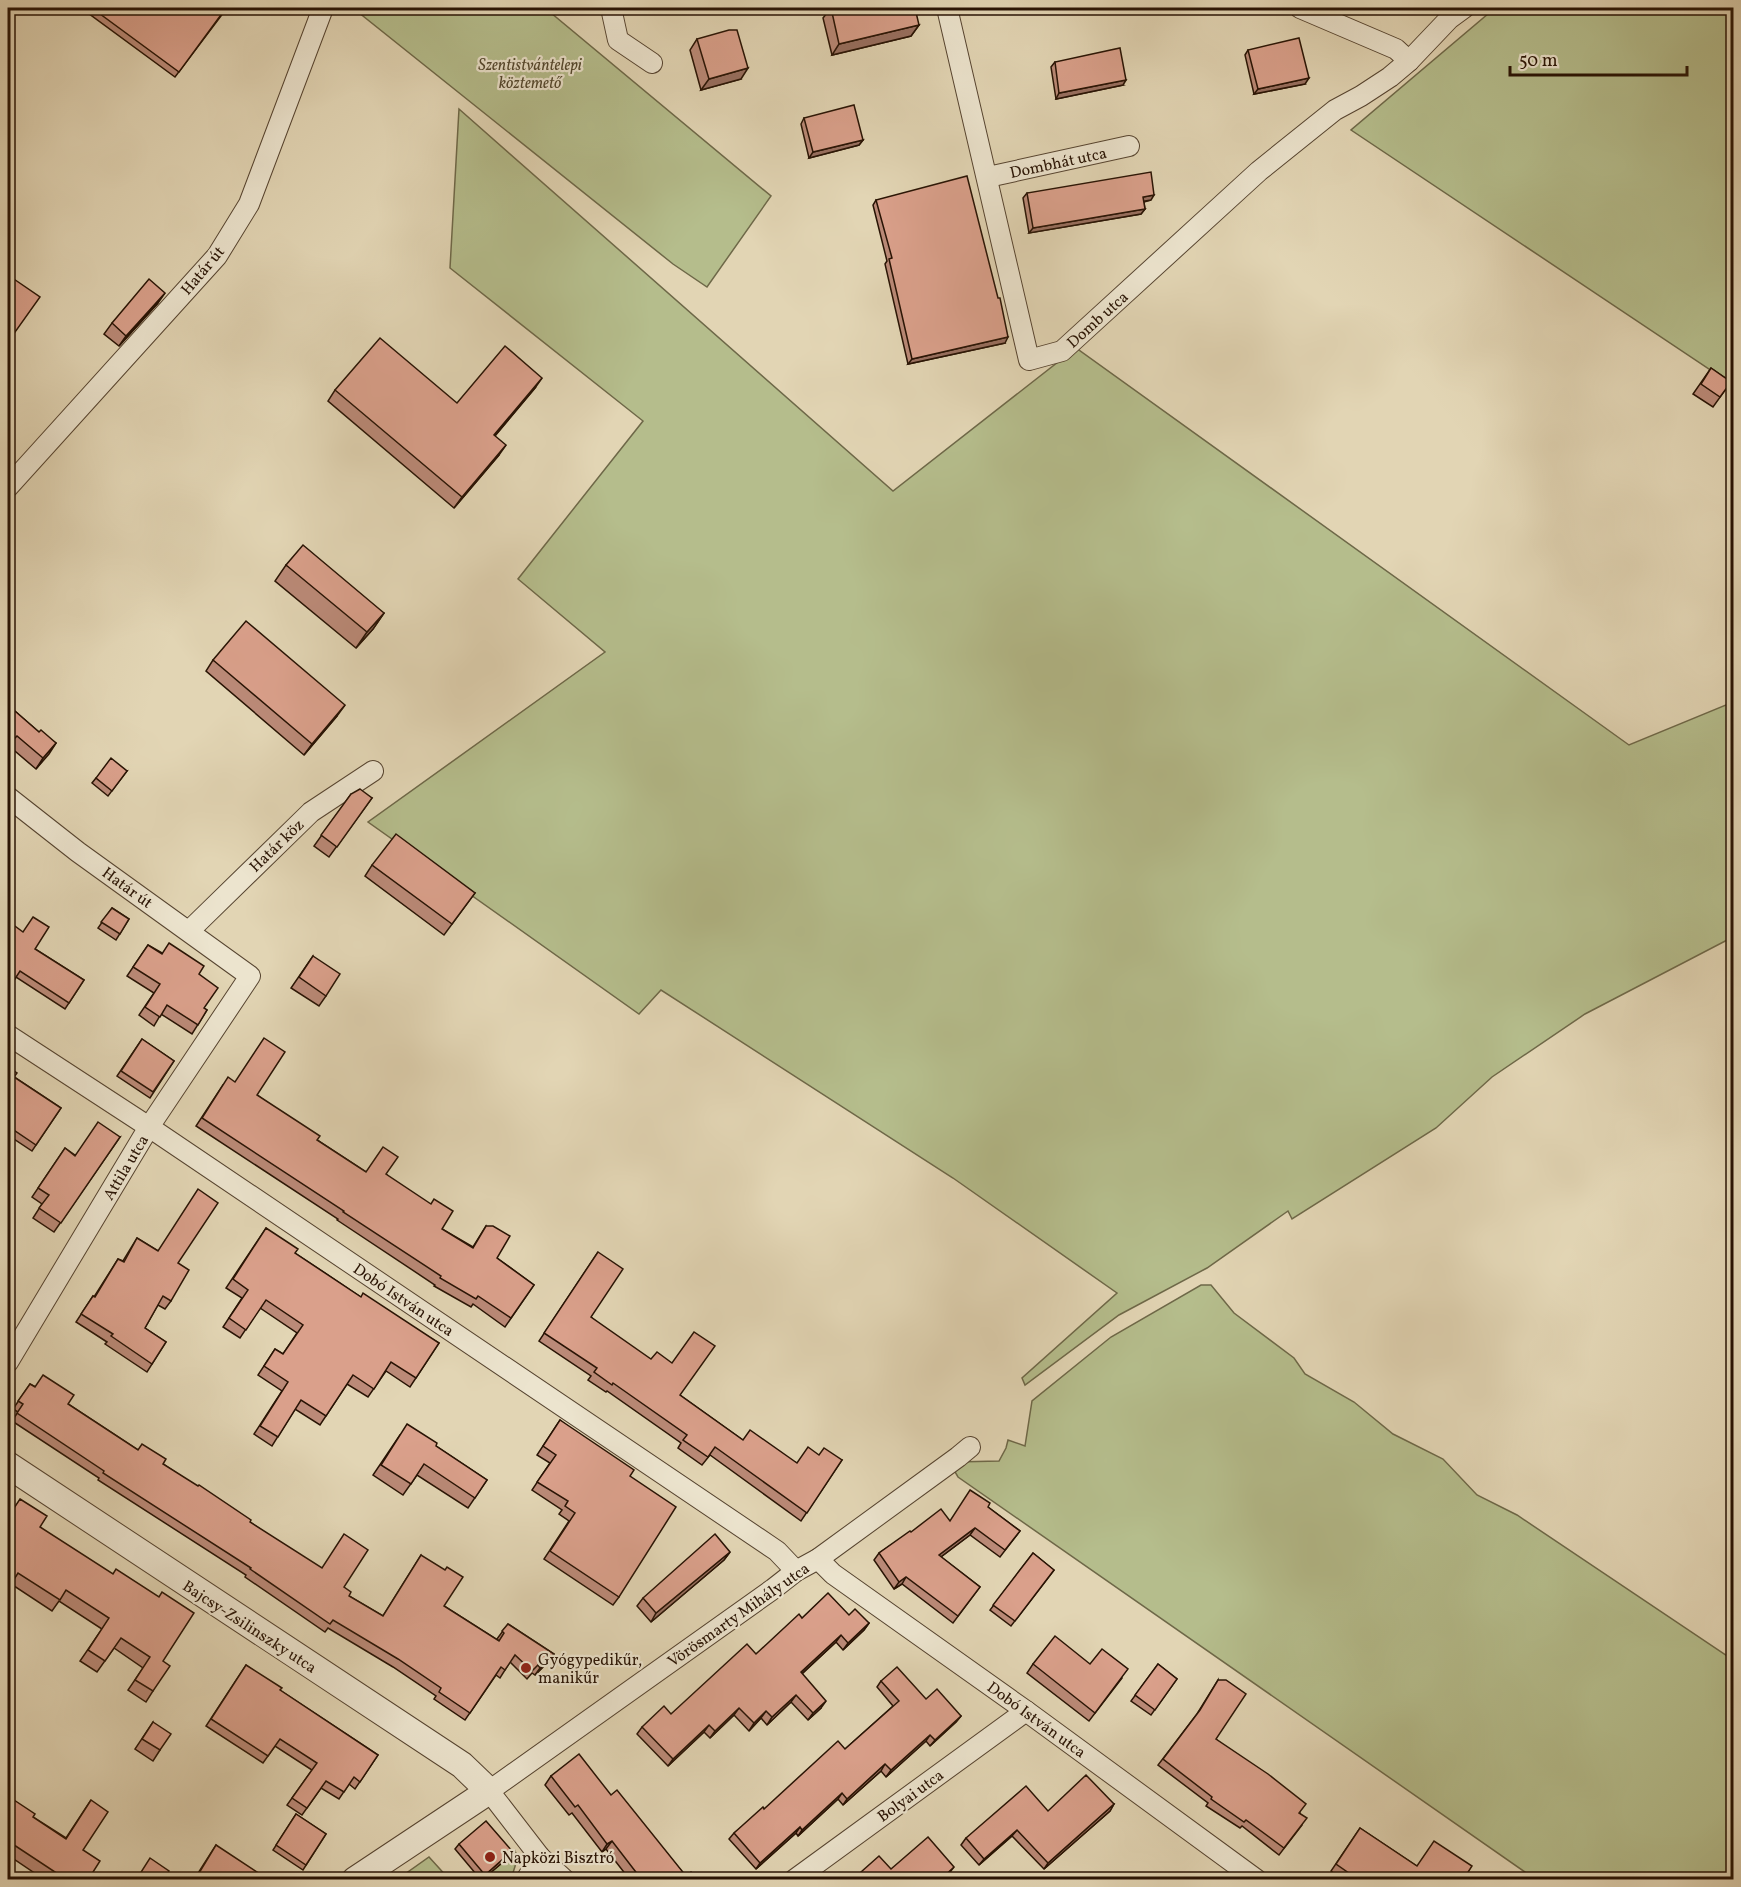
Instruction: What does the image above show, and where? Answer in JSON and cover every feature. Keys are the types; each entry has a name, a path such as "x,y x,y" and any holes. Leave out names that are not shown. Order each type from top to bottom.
{"street":[{"name":"Határ út","path":"8,487 217,256 249,204 323,8"},
{"path":"611,8 618,40 652,63"},
{"name":"Domb utca","path":"947,8 1029,360 1062,351 1259,171 1335,110 1380,83 1409,61"},
{"path":"1300,8 1395,49 1409,61 1449,18 1464,8"},
{"name":"Dombhát utca","path":"988,177 1129,146"},
{"name":"Határ köz","path":"189,931 311,812 373,771"},
{"name":"Határ út","path":"8,797 78,852 250,976"},
{"name":"Attila utca","path":"8,1362 149,1127 250,976"},
{"name":"Dobó István utca","path":"8,1035 149,1127 777,1551 796,1570"},
{"name":"Vörösmarty Mihály utca","path":"355,1880 489,1791 773,1589 796,1570 818,1559 970,1447"},
{"name":"Bajcsy-Zsilinszky utca","path":"8,1465 462,1766 489,1791"},
{"name":"Dobó István utca","path":"818,1559 833,1574 1257,1880"},
{"name":"Bolyai utca","path":"794,1880 1026,1712"},
{"path":"489,1791 540,1857 565,1880"},
{"path":"526,1880 540,1857"}],"green space":[{"name":"Szentistvántelepi köztemető","path":"353,8 545,8 771,196 707,287 673,264"},
{"path":"1495,8 1733,8 1733,385 1351,130"},
{"path":"459,109 893,491 1076,348 1629,745 1733,702 1733,937 1585,1014 1492,1077 1436,1128 1292,1219 1288,1211 1207,1268 1119,1315 1025,1385 1022,1378 1117,1293 953,1178 661,990 639,1014 368,822 605,652 518,579 643,421 450,268"},
{"path":"1201,1285 1211,1285 1234,1313 1294,1358 1305,1374 1354,1402 1393,1434 1443,1459 1477,1495 1517,1515 1733,1660 1733,1879 1535,1879 958,1477 951,1465 955,1462 999,1461 1008,1440 1025,1446 1032,1401 1111,1337"},
{"path":"515,1851 518,1857 511,1879 482,1880"},
{"path":"429,1857 449,1879 398,1879"}],"building":[{"path":"92,8 226,8 179,72"},
{"path":"831,8 915,8 919,25 839,44"},
{"path":"737,30 748,68 709,79 697,39"},
{"path":"1299,38 1309,78 1258,89 1248,50"},
{"path":"1120,48 1126,80 1059,93 1055,62"},
{"path":"854,105 863,140 813,152 804,118"},
{"path":"1151,172 1154,195 1143,197 1145,209 1033,228 1027,193"},
{"path":"967,176 998,298 1000,298 1008,337 912,359 889,259 892,258 876,200"},
{"path":"8,275 40,297 8,342"},
{"path":"149,279 165,293 126,336 112,323"},
{"path":"380,338 457,403 505,346 542,378 494,435 506,445 462,497 335,390"},
{"path":"1711,368 1731,382 1720,397 1701,384"},
{"path":"303,545 384,613 367,632 286,565"},
{"path":"246,621 345,705 312,744 213,660"},
{"path":"8,705 39,732 41,730 56,743 43,758 17,736 10,743 8,741"},
{"path":"111,758 127,771 112,791 96,778"},
{"path":"360,789 372,798 337,847 321,835 351,794"},
{"path":"396,834 475,893 452,924 372,865"},
{"path":"112,908 129,919 120,934 101,922"},
{"path":"33,917 49,927 35,949 84,980 69,1003 20,971 8,987 8,921 23,932"},
{"path":"169,943 204,966 199,974 218,988 204,1008 207,1010 198,1025 167,1005 160,1017 145,1007 160,984 133,967 148,945 162,954"},
{"path":"313,956 340,974 326,996 299,977"},
{"path":"264,1038 285,1052 257,1095 320,1136 317,1140 366,1172 383,1147 398,1157 386,1174 431,1204 434,1199 453,1211 442,1229 473,1248 486,1226 493,1226 510,1236 497,1258 534,1285 511,1318 478,1296 476,1299 440,1278 441,1276 202,1118 228,1077 235,1082"},
{"path":"142,1039 174,1061 153,1092 121,1071"},
{"path":"8,1067 17,1073 14,1077 61,1108 36,1145 8,1126"},
{"path":"98,1122 120,1137 61,1223 39,1208 49,1195 38,1188 65,1148 75,1156"},
{"path":"198,1189 218,1203 178,1263 189,1270 171,1301 163,1296 145,1328 166,1342 152,1364 111,1336 113,1334 81,1314 93,1296 95,1297 118,1259 124,1262 137,1238 158,1251"},
{"path":"266,1228 298,1249 295,1253 361,1297 363,1293 439,1343 416,1378 391,1362 374,1389 353,1375 326,1416 301,1400 278,1437 260,1426 288,1382 264,1366 275,1349 283,1354 303,1325 266,1300 246,1330 229,1318 248,1290 233,1279"},
{"path":"598,1252 623,1269 591,1317 651,1359 657,1352 672,1363 694,1332 715,1346 680,1395 743,1440 750,1430 797,1463 808,1447 819,1455 824,1448 842,1460 807,1513 715,1447 708,1457 683,1440 687,1435 613,1383 612,1385 594,1372 597,1368 544,1333"},
{"path":"43,1375 74,1395 68,1404 138,1450 142,1444 166,1459 163,1464 199,1485 251,1520 250,1522 322,1568 344,1534 368,1550 344,1587 351,1592 349,1596 383,1616 421,1555 445,1570 447,1567 463,1577 444,1606 499,1641 504,1633 502,1631 508,1624 554,1654 540,1668 538,1665 532,1671 515,1655 505,1670 501,1667 470,1713 439,1692 441,1688 398,1659 333,1620 330,1624 251,1568 103,1473 104,1471 17,1413 23,1404 18,1401 30,1384 35,1387"},
{"path":"560,1420 634,1470 630,1476 676,1507 619,1597 550,1551 575,1513 565,1506 568,1501 537,1482 556,1455 543,1446"},
{"path":"407,1424 487,1480 475,1498 424,1464 411,1484 381,1465"},
{"path":"970,1490 990,1503 988,1507 1020,1531 1005,1550 975,1528 939,1555 980,1587 958,1616 906,1577 899,1582 879,1553 941,1509 950,1521"},
{"path":"20,1499 47,1516 40,1527 113,1574 116,1569 159,1597 162,1592 194,1613 163,1661 170,1666 153,1691 135,1680 150,1657 121,1638 105,1661 88,1650 109,1618 66,1590 60,1600 18,1573 8,1589 8,1517"},
{"path":"715,1534 730,1552 656,1613 643,1598"},
{"path":"1033,1553 1054,1570 1015,1621 993,1605"},
{"path":"828,1593 849,1615 855,1609 869,1623 848,1643 841,1635 801,1672 826,1701 813,1713 796,1695 772,1717 766,1711 754,1723 739,1708 715,1731 709,1725 673,1759 642,1727 664,1706 671,1714 747,1644 756,1654 799,1614 802,1618"},
{"path":"1055,1636 1090,1664 1102,1649 1128,1669 1095,1713 1033,1664"},
{"path":"1158,1664 1177,1679 1155,1710 1135,1695"},
{"path":"246,1665 378,1755 360,1782 354,1777 344,1792 326,1781 307,1808 292,1798 317,1763 280,1739 268,1756 211,1719"},
{"path":"897,1667 926,1699 937,1689 961,1716 935,1740 930,1735 891,1770 885,1764 847,1799 842,1793 802,1830 800,1827 760,1863 734,1833 763,1807 764,1809 838,1741 845,1749 899,1701 881,1681"},
{"path":"1218,1680 1226,1680 1246,1694 1216,1739 1268,1774 1306,1804 1299,1813 1307,1818 1284,1848 1246,1820 1244,1822 1211,1799 1212,1797 1163,1759 1200,1710"},
{"path":"153,1722 171,1734 160,1750 142,1739"},
{"path":"579,1754 611,1795 617,1790 686,1876 691,1872 697,1880 642,1880 612,1841 607,1844 578,1805 575,1807 551,1776"},
{"path":"1086,1775 1114,1804 1048,1863 1017,1830 984,1859 966,1838 1026,1786 1048,1811"},
{"path":"8,1796 35,1814 33,1817 66,1839 91,1800 108,1812 83,1850 100,1861 88,1880 67,1880 8,1841"},
{"path":"296,1814 326,1834 306,1865 276,1845"},
{"path":"486,1821 512,1851 485,1875 459,1844"},
{"path":"1360,1828 1417,1866 1434,1841 1472,1866 1463,1880 1359,1880 1336,1864"},
{"path":"928,1837 954,1867 940,1880 922,1880 917,1874 911,1880 852,1880 879,1856 891,1869"},
{"path":"216,1845 257,1872 252,1880 209,1880 199,1873"},
{"path":"150,1858 169,1871 164,1880 136,1880"}],"place":[{"name":"Gyógypedikűr, manikűr","path":"526,1668"},
{"name":"Napközi Bisztró","path":"490,1857"}]}
